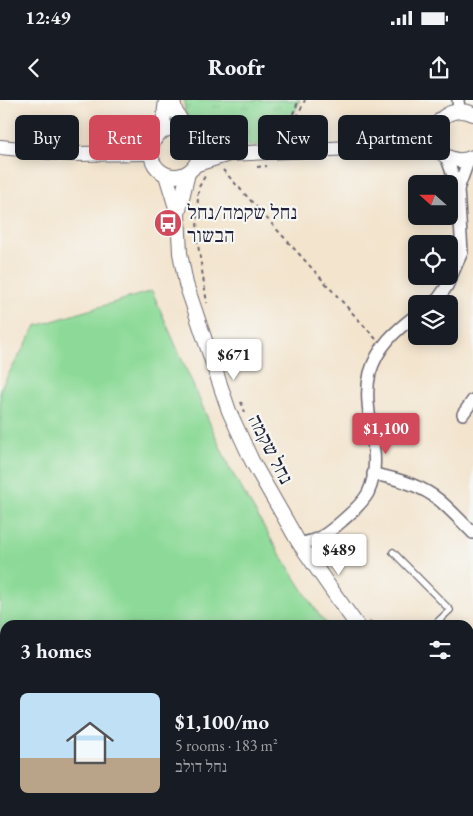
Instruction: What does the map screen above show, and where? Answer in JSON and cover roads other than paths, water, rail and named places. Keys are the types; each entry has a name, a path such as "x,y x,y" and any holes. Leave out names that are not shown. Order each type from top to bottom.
{"street":[{"path":"162,132 166,100"},
{"path":"172,100 178,115"},
{"path":"447,115 458,105 473,114"},
{"path":"160,134 170,129"},
{"path":"0,147 89,154"},
{"path":"154,160 156,167 166,174 175,176 192,168 230,161 279,153 338,149"},
{"path":"450,157 458,160 471,158"},
{"path":"441,295 468,253 458,188 471,158"},
{"path":"192,168 196,160"},
{"path":"448,160 453,175"},
{"name":"נחל שקמה","path":"178,214 192,168"},
{"name":"נחל שקמה","path":"166,174 178,214 180,254 186,284 229,411 252,461 299,543 338,599 360,620"},
{"path":"299,543 313,542 332,530 368,494 373,474 374,446 367,402 370,374 379,350 395,332 408,321"},
{"path":"463,414 473,400"},
{"path":"373,474 393,478 415,486 438,498 473,533"}],"lane":[{"path":"392,552 450,610 439,620"}],"place":[{"name":"נחל שקמה/נחל הבשור","path":"168,223"}]}
